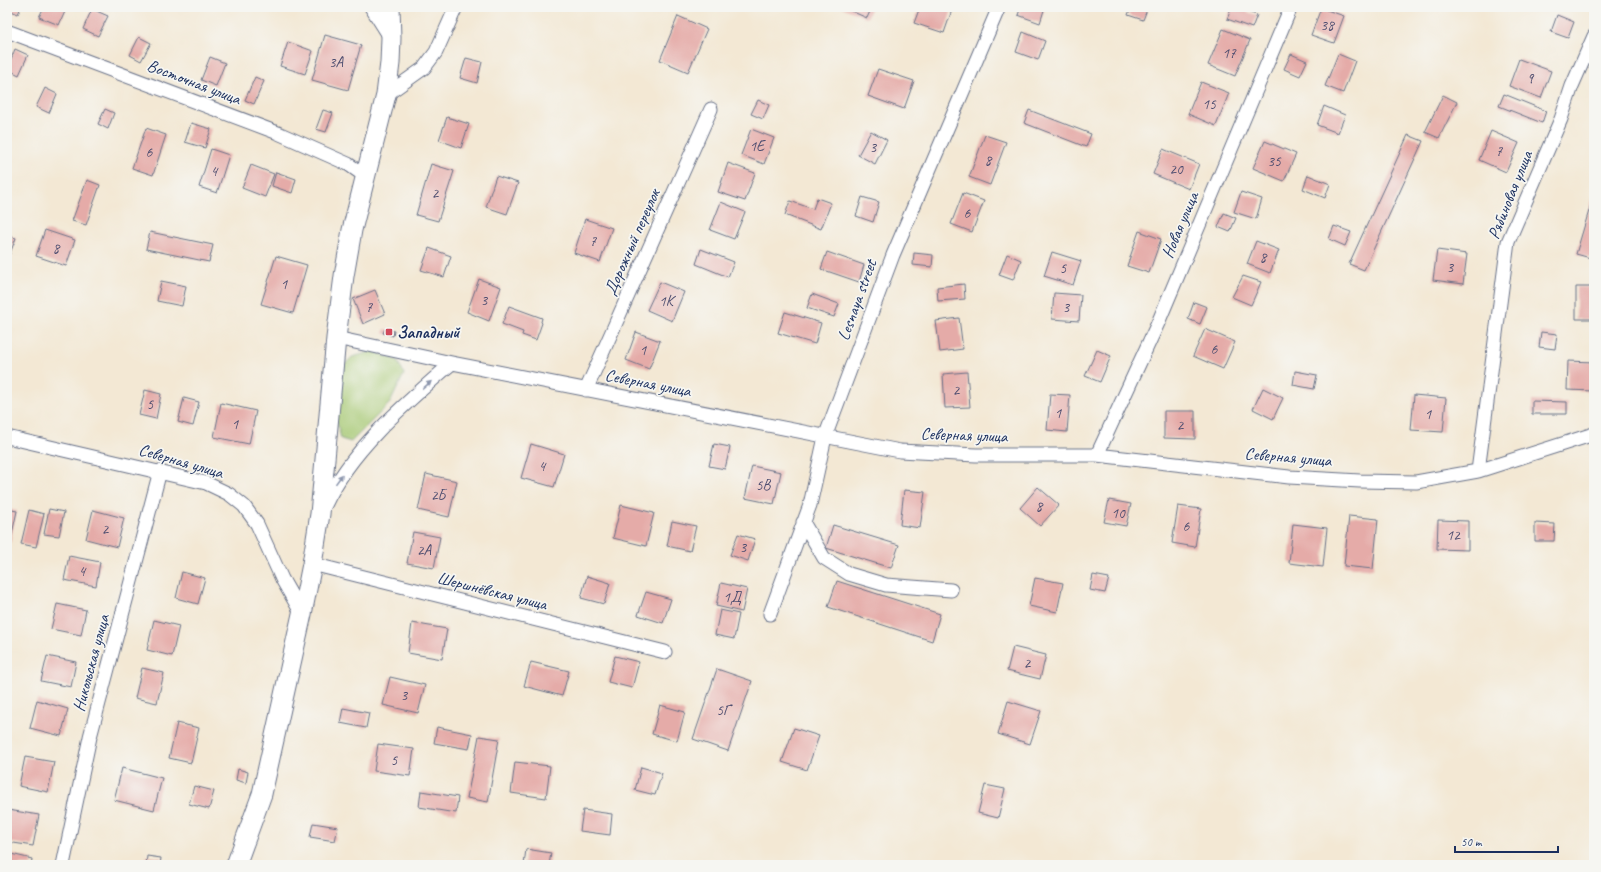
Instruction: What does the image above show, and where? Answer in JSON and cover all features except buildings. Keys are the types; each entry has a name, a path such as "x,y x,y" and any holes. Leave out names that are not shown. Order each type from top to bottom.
{"street":[{"path":"371,7 391,38"},
{"path":"236,865 262,794 312,564 320,514 336,338 347,260 365,176 386,95 390,63 390,7"},
{"path":"386,95 424,68 436,52 456,7"},
{"name":"Lesnaya street","path":"770,614 810,506 825,436 893,255 999,7"},
{"name":"Новая улица","path":"1097,454 1158,323 1291,7"},
{"name":"Восточная улица","path":"7,31 278,133 348,164 365,176"},
{"name":"Рябиновая улица","path":"1478,471 1508,242 1561,119 1572,86 1594,36"},
{"name":"Дорожный переулок","path":"586,390 711,109"},
{"name":"Северная улица","path":"336,338 586,390 900,451 976,455 1097,454 1288,477 1416,482 1478,471 1594,434"},
{"path":"320,514 332,488 353,460 403,405 452,363"},
{"name":"Северная улица","path":"7,437 160,471 206,483 229,494 244,506 257,524 282,579 302,614"},
{"name":"Никольская улица","path":"63,865 90,737 160,471"},
{"path":"803,522 824,558 849,574 886,585 951,590"},
{"name":"Шершнёвская улица","path":"312,564 665,652"}],"green space":[{"path":"373,351 397,360 404,374 390,403 351,442 341,439 336,419 343,366 352,357"}],"place":[{"name":"Западный","path":"389,332"}]}
